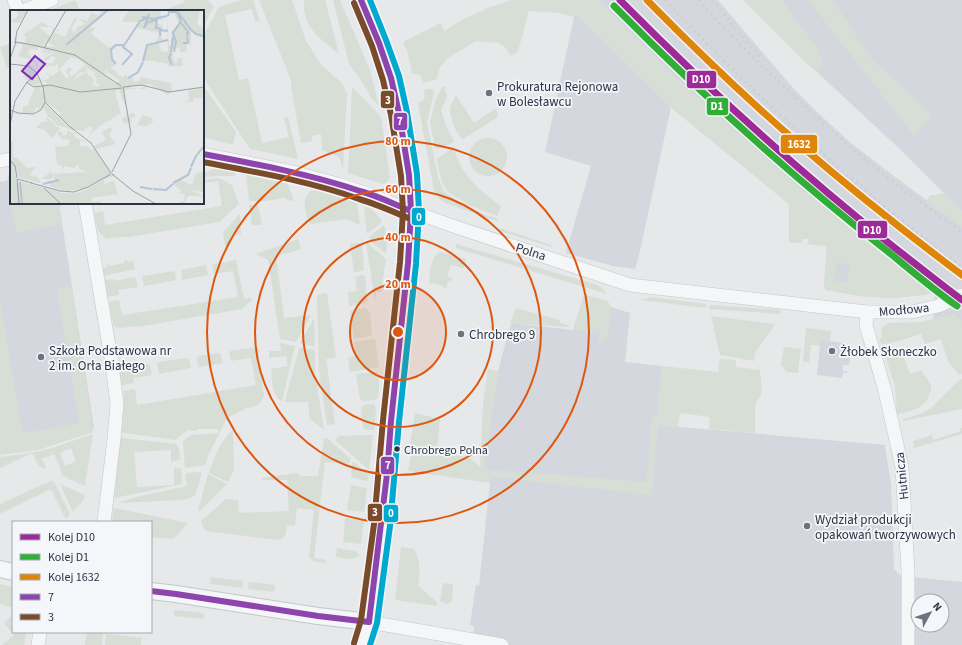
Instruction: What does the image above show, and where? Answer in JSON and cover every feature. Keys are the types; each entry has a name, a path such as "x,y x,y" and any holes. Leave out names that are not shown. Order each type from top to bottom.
{"street":[{"path":"14,0 18,10"},
{"path":"25,10 52,0"},
{"path":"361,0 379,43 393,85 409,176 411,211 408,263 391,421 388,474 369,622 362,645"},
{"name":"Polna","path":"204,154 314,177 373,196 453,226 630,285 867,312"},
{"path":"0,161 10,159"},
{"path":"85,204 111,356 117,404 104,521"},
{"name":"Modłowa","path":"867,312 912,312 938,306 962,295"},
{"name":"Hutnicza","path":"867,312 866,325 885,391 902,467 908,571 908,645"},
{"path":"0,569 12,572"},
{"path":"152,592 176,594 318,616 369,622 502,645"},
{"path":"38,645 40,633"}],"shaded area":[{"path":"185,0 207,0 214,6 204,25 204,10 164,10 182,3"},
{"path":"241,0 253,0 260,21 255,22 252,9 225,15 239,80 248,78 262,143 289,137 284,118 288,117 298,159 250,149 204,79 204,34 219,7"},
{"path":"259,0 292,0 306,41 322,66 341,82 347,94 343,168 339,157 322,150 321,134 312,136 312,141 301,143 291,80"},
{"path":"304,0 325,0 339,54 319,37 309,25 304,10"},
{"path":"333,0 340,0 370,70 379,106 372,99 361,80 349,64"},
{"path":"512,0 599,0 685,86 802,190 936,292 924,295 891,298 860,296 827,290 824,287 827,246 808,244 809,239 802,239 802,243 789,242 789,204 670,107 575,13 574,17 559,13 529,11 518,51 511,56 506,48 499,43 476,41 448,58 440,67 437,79 423,83 420,76 412,74 408,53 403,42 441,23 444,31 462,20 488,8","holes":["836,263 850,264 847,283 834,281"]},
{"path":"535,0 718,0 794,89 818,113 851,143 946,215 954,203 905,154 788,45 744,0 962,0 962,324 933,322 935,292 924,295 891,298 860,296 827,290 824,287 827,246 808,244 809,239 802,239 802,243 789,242 789,204 671,107 635,269 613,266 566,253 591,166 545,152 575,12"},
{"path":"744,0 783,0 795,19 816,46 824,66 815,71"},
{"path":"808,0 833,0 870,57 932,115 914,136"},
{"path":"76,1 79,10 50,10"},
{"path":"10,43 10,66 7,68 0,47"},
{"path":"204,86 236,132 233,145 204,137"},
{"path":"442,87 445,87 445,93 447,93 446,100 441,109 445,123 454,142 438,149 435,148 430,122 436,99"},
{"path":"353,88 381,117 390,177 389,180 383,184 348,173"},
{"path":"432,89 434,92 427,122 438,177 444,192 480,213 498,219 497,221 446,203 436,195 418,103 423,100 424,90"},
{"path":"456,95 474,123 496,108 498,115 496,118 463,139 456,130 450,113 451,106"},
{"path":"488,138 501,144 507,157 501,170 488,176 475,170 469,157 475,144"},
{"path":"453,148 462,168 470,179 485,194 501,206 497,216 469,205 448,192 445,188 440,176 437,159"},
{"path":"216,167 235,170 235,176 204,177 204,173"},
{"name":"Szkoła Podstawowa nr 2 im. Orła Białego","path":"9,174 10,204 59,204 94,428 44,430 0,438 0,182 7,181"},
{"path":"246,174 287,183 294,200 290,201 284,198 266,201 249,201"},
{"path":"219,178 232,185 239,204 219,222 129,237 106,239 98,231 94,214 103,211 105,225 222,206 218,181 204,183 204,180"},
{"path":"313,190 318,190 357,203 360,225 347,219 310,224 305,201 306,197"},
{"path":"944,193 962,211 962,227 926,201 931,195"},
{"path":"11,204 59,204 62,224 16,233"},
{"path":"249,205 258,205 262,225 252,225"},
{"path":"364,207 367,207 377,214 382,222 367,234"},
{"path":"240,214 241,234 231,236 232,244 225,246 223,232"},
{"path":"384,225 388,238 386,254 370,240 369,237"},
{"path":"500,228 548,244 555,248 499,231"},
{"path":"298,239 301,249 290,253 276,255 284,318 311,315 296,342 280,339 268,260 256,254"},
{"path":"366,242 386,259 381,292 376,292 375,301"},
{"path":"350,244 362,244 364,269 362,271 354,272"},
{"path":"456,244 598,285 607,294 456,248"},
{"path":"439,252 466,259 464,268 451,265 447,277 453,278 448,282 446,289 441,285 429,283 432,262"},
{"path":"124,260 127,260 128,262 133,261 135,269 103,276 103,270 109,264 110,266 124,263"},
{"path":"236,260 244,299 251,298 252,300 242,309 137,327 115,327 112,320 109,303 111,301 119,300 122,315 238,297 233,271 214,274 212,265"},
{"path":"206,265 208,275 182,280 181,270"},
{"path":"175,271 176,280 144,286 142,276"},
{"path":"365,276 366,303 349,306 348,292 357,291 355,277"},
{"path":"135,277 138,287 118,290 119,295 108,297 105,289 105,280 114,279 114,281"},
{"path":"72,286 93,432 38,450 0,455 0,299 23,434 79,423 57,289"},
{"path":"327,293 336,358 326,359 335,424 327,425 319,372 317,295"},
{"path":"584,295 611,307 630,313 625,362 662,366 654,477 658,425 885,445 891,484 894,569 901,576 962,582 962,645 472,645 474,626 470,625 476,585 479,585 490,483 483,470 498,371 512,323 573,330"},
{"path":"584,295 606,300 611,307 608,336 603,342 598,343 599,332 573,330"},
{"path":"651,297 706,304 705,308 641,300"},
{"path":"710,305 781,310 780,314 709,309"},
{"path":"364,308 370,313 372,334 366,337 354,339 350,311"},
{"path":"516,308 560,320 560,323 569,325 569,327 510,323"},
{"path":"954,314 962,321 962,374 959,375 948,361 941,339 925,344 921,334 883,344 879,339 882,338 882,329 889,323 921,322"},
{"path":"711,316 775,324 755,353 754,361 720,355"},
{"path":"314,318 315,347 300,343"},
{"path":"806,328 831,331 830,341 821,340 820,345 811,345 809,362 803,362"},
{"name":"Żłobek Słoneczko","path":"831,331 830,341 845,343 844,356 850,357 849,365 843,365 843,371 848,373 843,373 842,378 817,375 820,346 808,344"},
{"path":"375,339 379,367 350,372 348,357 356,356 354,342"},
{"path":"280,343 295,346 282,401 274,392 271,369 288,366 286,356 269,358 269,351 281,351"},
{"path":"258,347 264,396 258,405 247,408 227,418 205,465 185,468 183,441 191,435 219,433 218,429 197,429 197,431 188,430 176,440 122,432 124,391 135,389 137,405 256,385 251,358 231,361 229,353 230,351"},
{"path":"784,347 801,349 798,373 787,372 781,365"},
{"path":"299,348 315,350 315,373 324,430 310,419 308,402 285,402"},
{"path":"902,352 910,374 921,370 931,385 931,390 926,402 918,408 897,414 895,386 885,355"},
{"path":"218,353 221,355 223,363 199,367 196,358 199,356"},
{"path":"186,358 189,359 191,368 159,374 157,365 159,362"},
{"path":"720,359 736,360 736,367 760,370 762,393 755,405 755,433 709,429 710,417 680,413 678,427 658,425 652,495 491,477 490,483 408,471 411,455 415,455 416,445 410,444 415,413 440,419 437,453 469,457 480,467 483,405 488,369 498,371 483,470 646,482 652,415 657,415 662,366 718,372"},
{"path":"150,364 152,375 133,378 134,383 122,385 120,372"},
{"path":"378,372 378,397 375,400 362,401 360,399 356,374"},
{"path":"962,379 962,409 903,421 903,419 920,414 931,408 958,381"},
{"path":"374,404 376,409 374,430 366,430 363,427 361,409 363,405"},
{"path":"960,428 962,428 962,434 914,448 913,441 932,435 933,440 961,431"},
{"path":"233,430 234,470 228,482 209,473 215,456 225,438"},
{"path":"93,434 85,486 63,476 54,454 42,459 46,467 45,469 38,464 32,453 0,468 0,457 49,449","holes":["71,448 76,461 65,466 60,453"]},
{"path":"373,435 369,470 335,440 339,436"},
{"path":"121,438 176,444 179,448 180,459 171,462 171,450 134,452 137,487 174,485 174,467 181,469 182,484 114,498"},
{"path":"327,438 351,459 348,464 325,462 314,558 326,560 326,563 313,561 309,557 314,510 297,508 295,525 287,525 285,536 279,540 206,531 201,521 226,499 238,500 239,513 289,511 287,480 261,480 262,478 297,473 300,476 318,476 324,439"},
{"path":"354,462 369,475 368,481 351,477 352,463"},
{"path":"187,473 202,473 196,493 190,498 182,500 119,503 132,498 187,486 185,476"},
{"path":"208,474 227,484 200,511 198,511"},
{"path":"52,481 54,482 70,514 66,519 51,489 0,514 0,504"},
{"path":"60,484 84,495 84,499 73,512"},
{"path":"351,485 367,488 364,512 347,510"},
{"path":"114,508 188,523 176,537 172,539 152,537 152,521 112,521"},
{"path":"345,518 364,520 361,544 343,542"},
{"path":"401,547 414,549 418,558 419,567 418,586 437,602 437,606 395,600"},
{"path":"337,548 356,551 359,555 352,559 336,557"},
{"path":"211,577 243,581 242,588 210,584"},
{"path":"249,582 275,585 274,592 248,589"},
{"path":"443,583 453,584 452,601 447,604 440,601"},
{"path":"0,584 12,587 12,608 0,604"},
{"path":"174,610 204,613 203,619 174,616"},
{"path":"12,615 12,633 4,623"},
{"path":"12,633 26,633 24,645 2,645 14,635"},
{"path":"87,633 103,633 102,645 85,645"},
{"path":"106,634 142,638 141,645 105,645"}],"railway":[{"path":"665,0 746,83 831,161 890,211 962,267"},
{"path":"699,0 716,20 744,48 841,139 889,178 962,232"},
{"path":"712,0 760,57"}],"rail line":[{"name":"D10","path":"620,0 686,65 788,159 859,219 962,300"},
{"name":"1632","path":"647,0 722,74 799,144 879,211 962,275"},
{"name":"D1","path":"614,6 714,103 783,165 854,225 957,306"}],"transit line":[{"name":"7","path":"361,0 379,43 391,78 399,113 409,175 411,211 408,263 391,421 387,474 369,622"},
{"name":"0","path":"370,0 399,76 407,112 417,174 419,211 416,264 399,422 390,526 377,623 370,645"},
{"name":"3","path":"354,3 372,46 383,80 391,115 401,176 403,211 400,262 383,420 374,524 361,620 354,643"},
{"name":"7","path":"204,154 321,179 373,195 411,211"},
{"name":"3","path":"204,162 321,187 372,203 408,218"},
{"name":"7","path":"152,591 318,616 369,622"}],"place":[{"name":"Prokuratura Rejonowa w Bolesławcu","path":"489,93"},
{"name":"Chrobrego 9","path":"461,334"},
{"name":"Żłobek Słoneczko","path":"832,351"},
{"name":"Szkoła Podstawowa nr 2 im. Orła Białego","path":"41,357"},
{"name":"Chrobrego Polna","path":"397,449"},
{"name":"Wydział produkcji opakowań tworzywowych","path":"807,526"}]}
